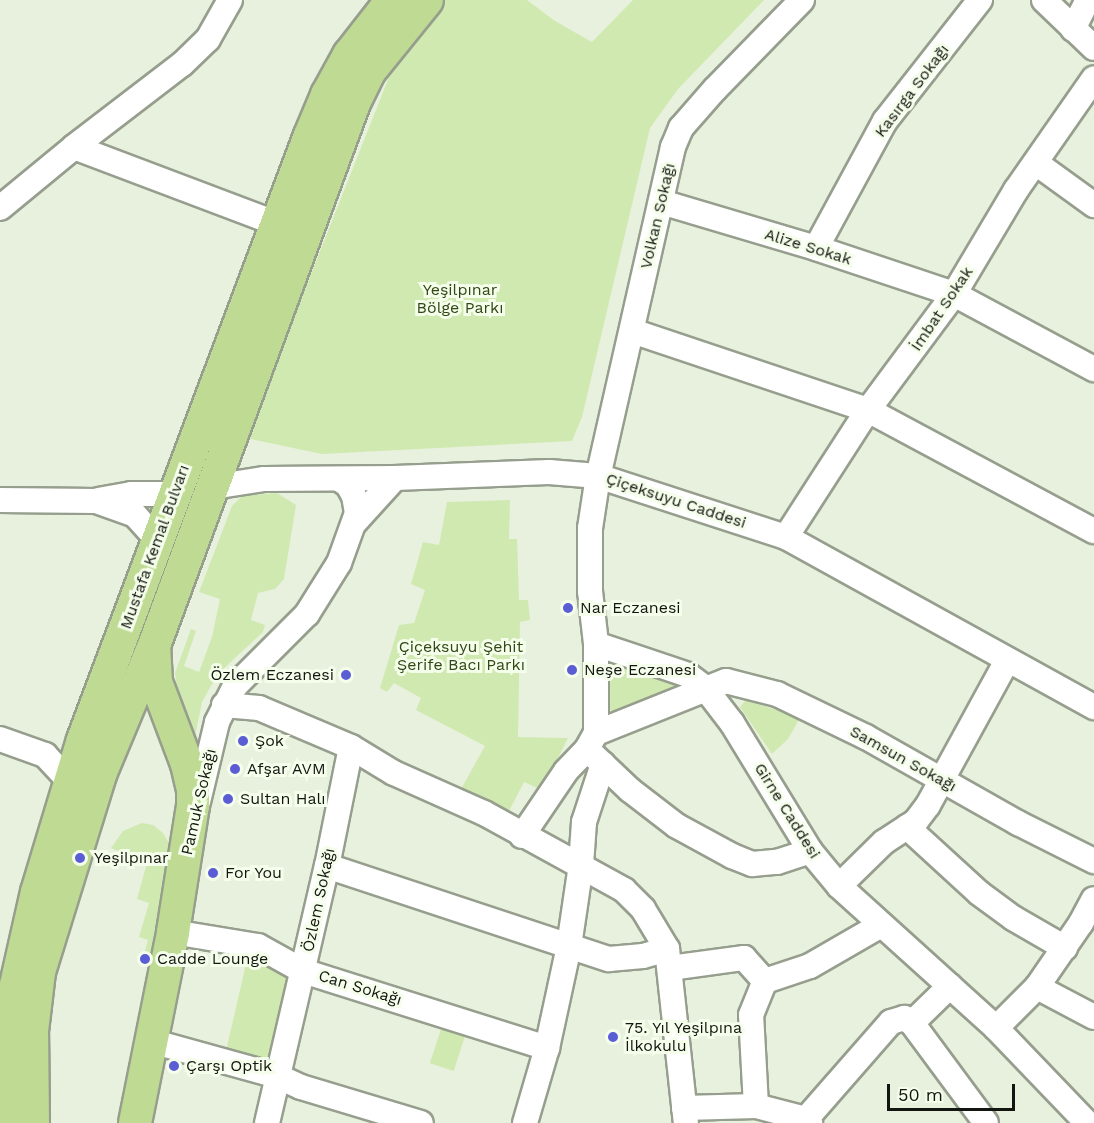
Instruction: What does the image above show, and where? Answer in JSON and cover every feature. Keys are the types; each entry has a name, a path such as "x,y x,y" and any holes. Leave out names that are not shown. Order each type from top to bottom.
{"main road":[{"name":"Mustafa Kemal Bulvarı","path":"33,1123 13,1103 5,1051 16,985 37,891 71,783 92,719 275,223 332,85 349,55 392,0"},
{"name":"Mustafa Kemal Bulvarı","path":"13,1103 32,1031 39,972 101,772 155,643 354,103 369,72 427,0"},
{"path":"174,494 213,488"},
{"name":"Mustafa Kemal Bulvarı","path":"155,643 153,666 156,682 187,764 193,790 192,828"},
{"name":"Pamuk Sokağı","path":"135,1123 192,828"}],"street":[{"path":"0,207 182,64 208,39 230,0"},
{"name":"Volkan Sokağı","path":"598,476 674,147 681,129 715,89 802,0"},
{"name":"Kasırga Sokağı","path":"816,248 885,121 980,0"},
{"path":"1044,0 1094,48"},
{"path":"1073,29 1088,0"},
{"name":"İmbat Sokak","path":"786,537 868,410 954,294 1036,163 1094,78"},
{"path":"74,147 275,223"},
{"path":"1036,163 1094,205"},
{"name":"Alize Sokak","path":"661,202 816,248 954,294 1094,369"},
{"path":"632,331 868,410 1094,531"},
{"path":"232,436 238,460 264,479"},
{"name":"Çiçeksuyu Caddesi","path":"213,488 264,479 395,478 549,472 598,476 786,537 1094,708"},
{"path":"525,1123 547,1048 569,946 595,749 596,644 590,591 590,528 598,476"},
{"name":"Pamuk Sokağı","path":"355,522 395,478"},
{"name":"Pamuk Sokağı","path":"192,828 217,722 224,705 248,672 319,599 339,563 355,522 356,504 348,485 339,479"},
{"path":"0,500 96,501 131,494 174,494"},
{"path":"96,501 135,515 152,534 157,545"},
{"name":"Girne Caddesi","path":"596,644 688,675 705,688 732,723 810,851 839,886 996,1028 1087,1123"},
{"path":"839,886 884,842 916,821 928,805 1007,661"},
{"path":"248,672 259,708"},
{"name":"Samsun Sokağı","path":"595,749 705,688 726,681 777,694 866,737 941,782 1094,861"},
{"path":"224,705 259,708 351,747 394,773 484,813 522,836 581,865 624,890 643,909 669,958 685,1116 756,1106 808,1121 891,1022 904,1017 912,1023 986,1123"},
{"path":"45,755 68,745 92,719"},
{"path":"0,739 45,755 71,783"},
{"name":"Özlem Sokağı","path":"267,1123 327,866 351,747"},
{"path":"522,836 566,771 595,749"},
{"path":"595,749 630,790 677,826 732,856 752,864 777,862 810,851"},
{"path":"907,827 979,893 1013,918 1065,948"},
{"path":"327,866 609,959 634,957 744,958 765,981"},
{"path":"996,1028 1037,987 1065,948 1094,899"},
{"path":"756,1106 751,1015 765,981 810,966 881,925"},
{"name":"Can Sokağı","path":"173,932 258,946 303,971 375,991 547,1048"},
{"path":"912,1023 950,986"},
{"path":"1037,987 1094,1017"},
{"path":"151,1041 277,1076 301,1087 421,1123"}],"green space":[{"name":"Yeşilpınar Bölge Parkı","path":"445,0 527,0 555,21 592,42 633,0 764,0 678,89 650,128 582,417 572,441 322,454 246,438 391,72"},
{"path":"277,493 296,505 284,579 275,589 258,593 251,620 265,625 263,632 221,671 211,686 202,702 195,736 178,696 175,673 191,629 196,631 184,666 199,672 212,637 220,599 199,592 232,506 242,496"},
{"name":"Çiçeksuyu Şehit Şerife Bacı Parkı","path":"510,500 509,539 517,539 519,600 528,600 530,620 520,622 518,737 568,738 542,790 524,782 509,811 460,791 485,746 416,710 421,698 394,683 387,692 380,688 399,625 414,623 425,590 411,584 423,542 439,545 447,502"},
{"path":"615,665 677,682 677,688 674,692 615,712 607,709 606,674 609,668"},
{"path":"746,700 800,718 788,739 772,754 740,707"},
{"path":"142,823 153,825 163,833 175,853 154,958 144,955 148,940 139,937 149,903 137,899 147,863 111,848 123,831"},
{"path":"248,955 281,962 290,975 271,1061 226,1051"},
{"path":"441,1029 465,1037 454,1071 430,1063"}],"place":[{"name":"Nar Eczanesi","path":"568,608"},
{"name":"Neşe Eczanesi","path":"572,670"},
{"name":"Özlem Eczanesi","path":"346,675"},
{"name":"Şok","path":"243,741"},
{"name":"Afşar AVM","path":"235,769"},
{"name":"Sultan Halı","path":"228,799"},
{"name":"Yeşilpınar","path":"80,858"},
{"name":"For You","path":"213,873"},
{"name":"Cadde Lounge","path":"145,959"},
{"name":"75. Yıl Yeşilpına İlkokulu","path":"613,1037"},
{"name":"Çarşı Optik","path":"174,1066"}]}
